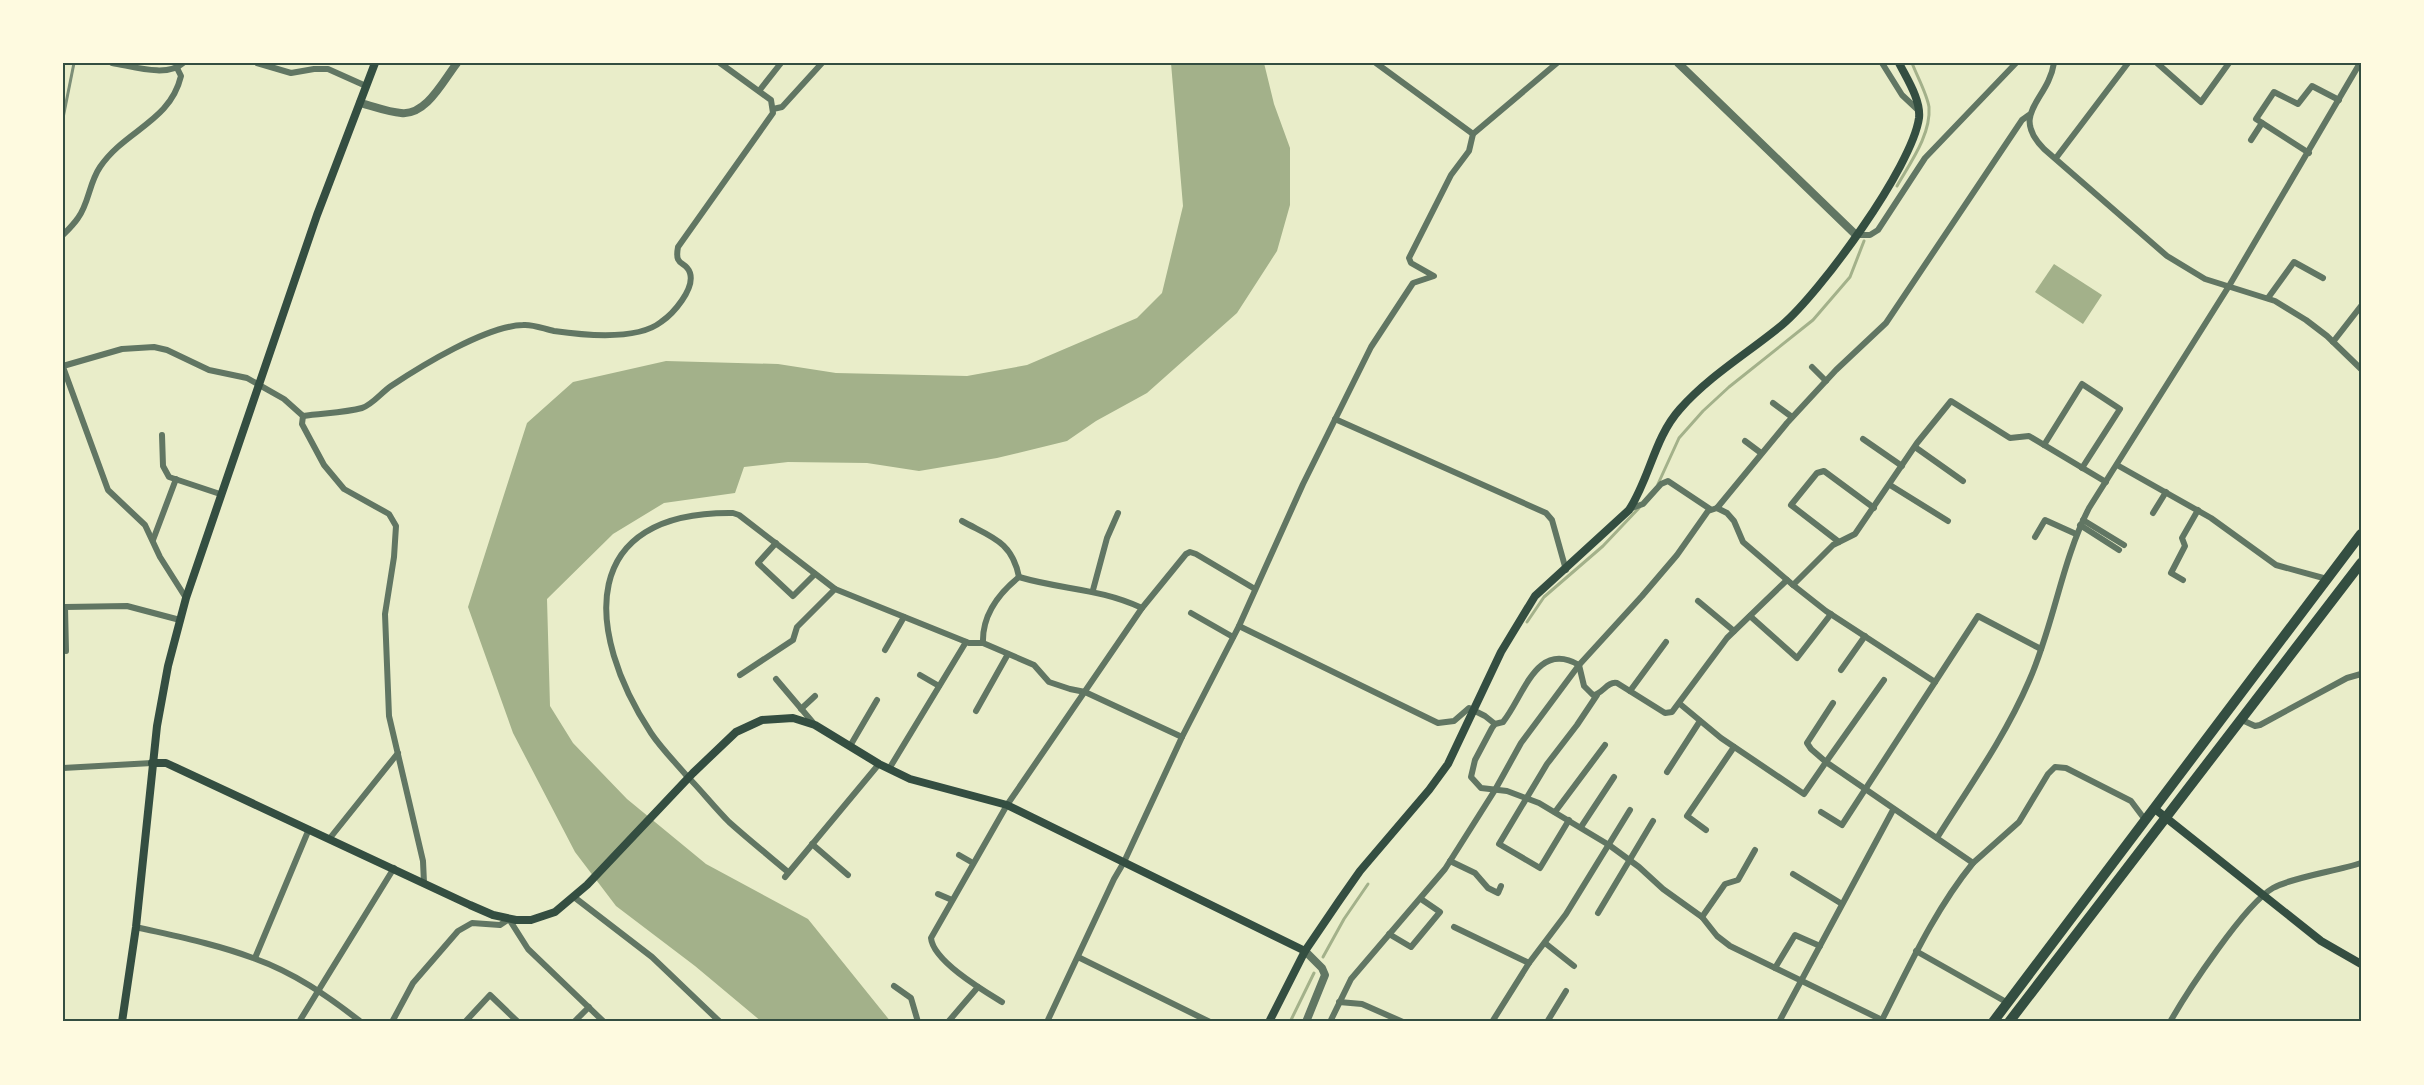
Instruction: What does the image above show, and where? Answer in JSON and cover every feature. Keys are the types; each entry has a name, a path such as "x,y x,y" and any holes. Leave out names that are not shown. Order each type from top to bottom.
{"highway":[{"path":"1993,1022 2361,534"},
{"path":"2009,1022 2361,563"}],"main road":[{"path":"122,1022 136,927 152,763 164,686 180,620 220,494 317,215 375,63"},
{"path":"1269,1022 1305,951 1360,871 1429,790 1448,764 1502,652 1535,596 1629,510 1638,496 1665,430 1679,410 1697,391 1782,325 1810,298 1889,185 1919,118 1912,91 1899,63"},
{"path":"152,763 166,763 470,905 509,919 531,920 547,916 587,885 726,740 747,726 778,717 801,719 889,769 928,785 1007,805 1305,951"},
{"path":"2155,810 2321,941 2361,964"}],"street":[{"path":"112,63 158,70 177,68 183,63"},
{"path":"257,63 291,73 328,69 366,86"},
{"path":"360,103 399,113 415,112 425,104 457,63"},
{"path":"186,598 145,525 108,490 63,367 122,350 154,347 167,350 209,370 247,378 284,399 303,416 363,408 391,386 446,352 477,338 509,328 523,325 556,331 610,335 642,331 660,323 685,298 691,275 688,269 678,262 676,257 678,248 773,113 771,100 720,63"},
{"path":"759,91 781,63"},
{"path":"773,109 782,107 822,63"},
{"path":"1376,63 1473,134"},
{"path":"1047,1022 1113,879 1124,862 1182,737 1239,626 1371,347 1413,283 1434,276 1411,263 1408,258 1451,175 1469,151 1473,134 1557,63"},
{"path":"1678,63 1856,235 1870,235 1878,230 1925,158 2016,63"},
{"path":"1882,63 1902,95 1918,111"},
{"path":"2056,158 2128,63"},
{"path":"2157,63 2201,102 2229,63"},
{"path":"1937,838 1995,746 2029,681 2081,523 2229,286 2360,63"},
{"path":"2053,65 2045,88 2029,115 2028,123 2037,142 2167,256 2205,279 2268,298 2306,320 2334,342 2361,369"},
{"path":"63,236 78,218 100,167 119,145 164,110 172,101 181,76 177,68"},
{"path":"2309,153 2256,119 2274,92 2298,104 2312,86 2339,100"},
{"path":"1330,1022 1350,979 1421,899 1450,861 1495,790 1521,743 1579,665 1642,596 1677,555 1700,520 1714,509 1792,417 1886,323 1986,172 2022,120 2029,115"},
{"path":"2251,140 2262,123"},
{"path":"2268,298 2294,262 2323,278"},
{"path":"2334,342 2361,306"},
{"path":"1812,367 1826,381"},
{"path":"2044,445 2082,384 2120,409 2082,468"},
{"path":"1793,585 1827,550 1856,534 1915,447 1951,401 2010,438 2027,435 2106,482"},
{"path":"1773,403 1792,417"},
{"path":"303,416 302,424 324,465 337,482 344,489 389,514 396,526 394,557 385,614 389,716 423,861 424,883"},
{"path":"1335,419 1546,513 1552,520 1566,570"},
{"path":"162,435 164,471 169,477 220,494"},
{"path":"1863,439 1902,466"},
{"path":"1745,441 1761,453"},
{"path":"1915,447 1964,481"},
{"path":"2117,465 2211,518 2276,565 2327,579"},
{"path":"1839,542 1791,505 1817,473 1824,471 1874,508"},
{"path":"153,540 176,479"},
{"path":"1629,510 1643,504 1661,484 1668,481 1730,516 1743,542 1793,585 1831,614 1935,682"},
{"path":"1890,485 1948,521"},
{"path":"2153,513 2166,492"},
{"path":"2183,580 2171,573 2186,546 2182,537 2198,510"},
{"path":"879,764 786,875 729,821 689,777 651,733 633,701 616,660 606,617 610,576 621,555 637,537 657,525 733,513 739,515 835,589 966,642 983,643 1034,665 1049,682 1085,692 1182,737"},
{"path":"1094,590 1107,538 1118,513"},
{"path":"2036,537 2045,520 2076,534"},
{"path":"962,521 998,541 1009,550 1014,558 1019,577"},
{"path":"2081,523 2121,548"},
{"path":"776,543 758,563 793,596 815,573"},
{"path":"1002,1002 957,972 932,943 933,934 1007,805 1142,608 1167,574 1186,554 1190,552 1255,589"},
{"path":"1019,577 1047,585 1094,590 1142,608"},
{"path":"983,643 983,626 988,613 1019,577"},
{"path":"1569,820 1540,868 1499,844 1526,797 1597,694 1614,682 1665,713 1672,712 1734,631 1787,580"},
{"path":"740,675 793,640 797,627 835,589"},
{"path":"1698,601 1734,631"},
{"path":"66,651 65,607 126,606 180,620"},
{"path":"1191,613 1233,637"},
{"path":"1797,658 1831,614"},
{"path":"1750,616 1803,663"},
{"path":"1821,812 1842,825 1978,616 2041,649"},
{"path":"885,650 904,617"},
{"path":"1239,626 1438,723 1454,721 1469,708 1495,724"},
{"path":"1841,670 1865,636"},
{"path":"889,769 966,642"},
{"path":"1630,691 1666,642"},
{"path":"976,711 1008,654"},
{"path":"1579,665 1563,658 1553,658 1531,678 1503,722 1495,724 1485,738 1471,773 1479,786 1526,797 1569,820 1609,844 1630,860 1663,889 1702,917 1721,940 1882,1021 1916,951 1949,894 1972,863 2015,827 2048,774 2055,767 2066,768 2131,801 2146,820"},
{"path":"1579,665 1585,689 1593,695 1597,694"},
{"path":"2242,720 2255,726 2260,725 2347,678 2361,674"},
{"path":"920,675 939,686"},
{"path":"776,679 815,726"},
{"path":"1680,704 1734,747 1804,794 1884,680"},
{"path":"801,709 815,696"},
{"path":"850,746 877,700"},
{"path":"1833,703 1807,743 1811,749 1864,790 1972,863"},
{"path":"1667,772 1700,721"},
{"path":"1555,812 1605,745"},
{"path":"1706,830 1687,816 1734,747"},
{"path":"330,838 398,753"},
{"path":"63,768 152,763"},
{"path":"1581,827 1614,777"},
{"path":"1492,1022 1630,810"},
{"path":"1779,1022 1893,810"},
{"path":"1598,913 1653,821"},
{"path":"255,958 309,829"},
{"path":"812,844 848,876"},
{"path":"1702,917 1725,884 1738,880 1755,850"},
{"path":"959,855 973,863"},
{"path":"1450,861 1475,873 1488,888 1498,892"},
{"path":"2170,1022 2187,992 2244,917 2263,896 2273,888 2287,883 2361,863"},
{"path":"299,1022 394,868"},
{"path":"1793,874 1842,904"},
{"path":"938,894 952,900"},
{"path":"574,897 652,957 720,1022"},
{"path":"1389,934 1412,947 1440,912 1421,899"},
{"path":"392,1022 413,983 458,932 472,923 500,925 509,919 528,949 604,1022"},
{"path":"136,927 206,943 255,958 304,981 361,1022"},
{"path":"1454,927 1529,963"},
{"path":"1774,968 1795,934 1820,946"},
{"path":"1545,943 1574,966"},
{"path":"1305,951 1325,973 1306,1022"},
{"path":"1916,951 2008,1003"},
{"path":"1077,957 1210,1022"},
{"path":"894,986 911,998 918,1022"},
{"path":"948,1022 978,987"},
{"path":"1546,1022 1566,991"},
{"path":"465,1022 490,995 518,1022"},
{"path":"1339,1002 1362,1004 1403,1022"},
{"path":"574,1022 589,1007"}],"shaded area":[{"path":"1171,63 1264,63 1274,104 1290,148 1290,205 1277,251 1237,313 1147,393 1096,421 1067,441 997,458 919,471 867,463 788,462 744,467 735,493 664,503 613,534 547,599 550,706 573,743 627,799 706,864 808,919 891,1022 762,1022 695,966 616,906 575,852 513,733 468,607 527,423 573,382 666,361 778,364 836,373 967,376 1027,365 1137,318 1162,293 1183,206"},
{"path":"2054,264 2102,295 2083,324 2035,292"}],"waterway":[{"path":"1897,186 1919,148 1929,117 1928,102 1912,63"},
{"path":"1658,484 1679,438 1729,387 1813,320 1850,277 1864,241"},
{"path":"1527,622 1544,597 1603,546 1639,508"},
{"path":"1323,957 1344,919 1368,884"},
{"path":"1290,1022 1314,973"}],"railway":[{"path":"63,118 74,63"}]}
